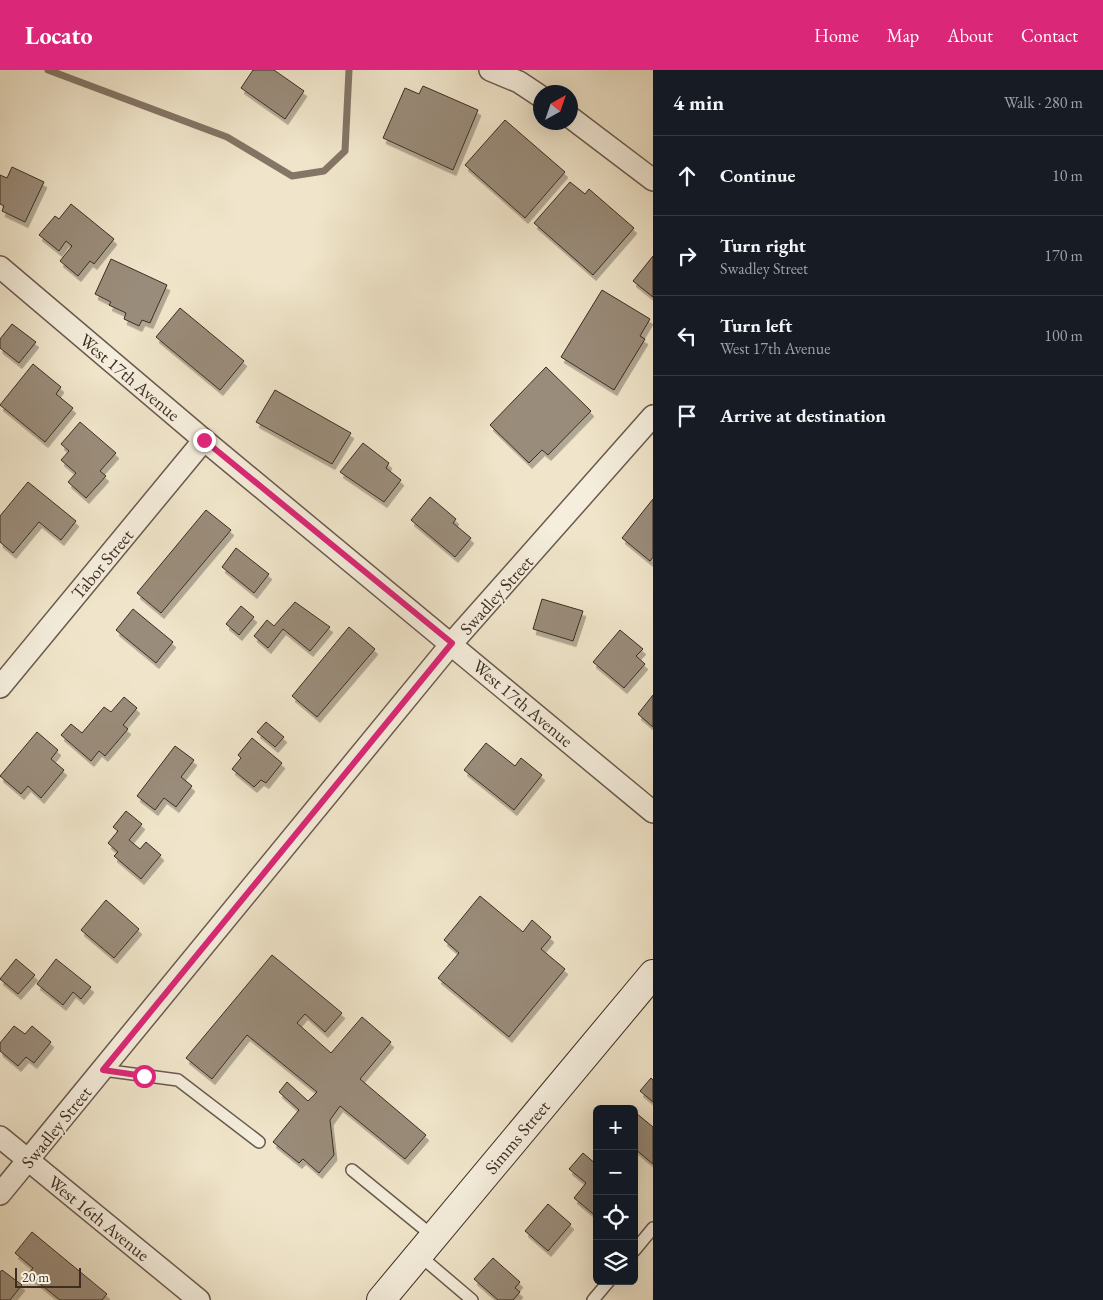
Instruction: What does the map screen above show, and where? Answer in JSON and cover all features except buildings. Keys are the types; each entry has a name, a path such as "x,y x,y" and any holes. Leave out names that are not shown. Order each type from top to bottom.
{"street":[{"path":"490,70 518,82 533,92"},
{"path":"578,123 653,180"},
{"name":"West 17th Avenue","path":"0,267 204,440 452,643 653,812"},
{"name":"Swadley Street","path":"0,1194 452,643 653,416"},
{"name":"Tabor Street","path":"0,687 204,440"},
{"name":"Simms Street","path":"381,1300 653,974"},
{"name":"West 16th Avenue","path":"0,1137 199,1300"}],"lane":[{"path":"103,1070 178,1080 259,1142"},
{"path":"352,1170 426,1246 472,1300"},
{"path":"638,1246 653,1228"},
{"path":"593,1300 606,1285"}],"waterway":[{"path":"48,70 227,137 292,176 324,171 345,151 349,70"}],"route":[{"path":"144,1076 103,1070 452,643 204,440"}]}
